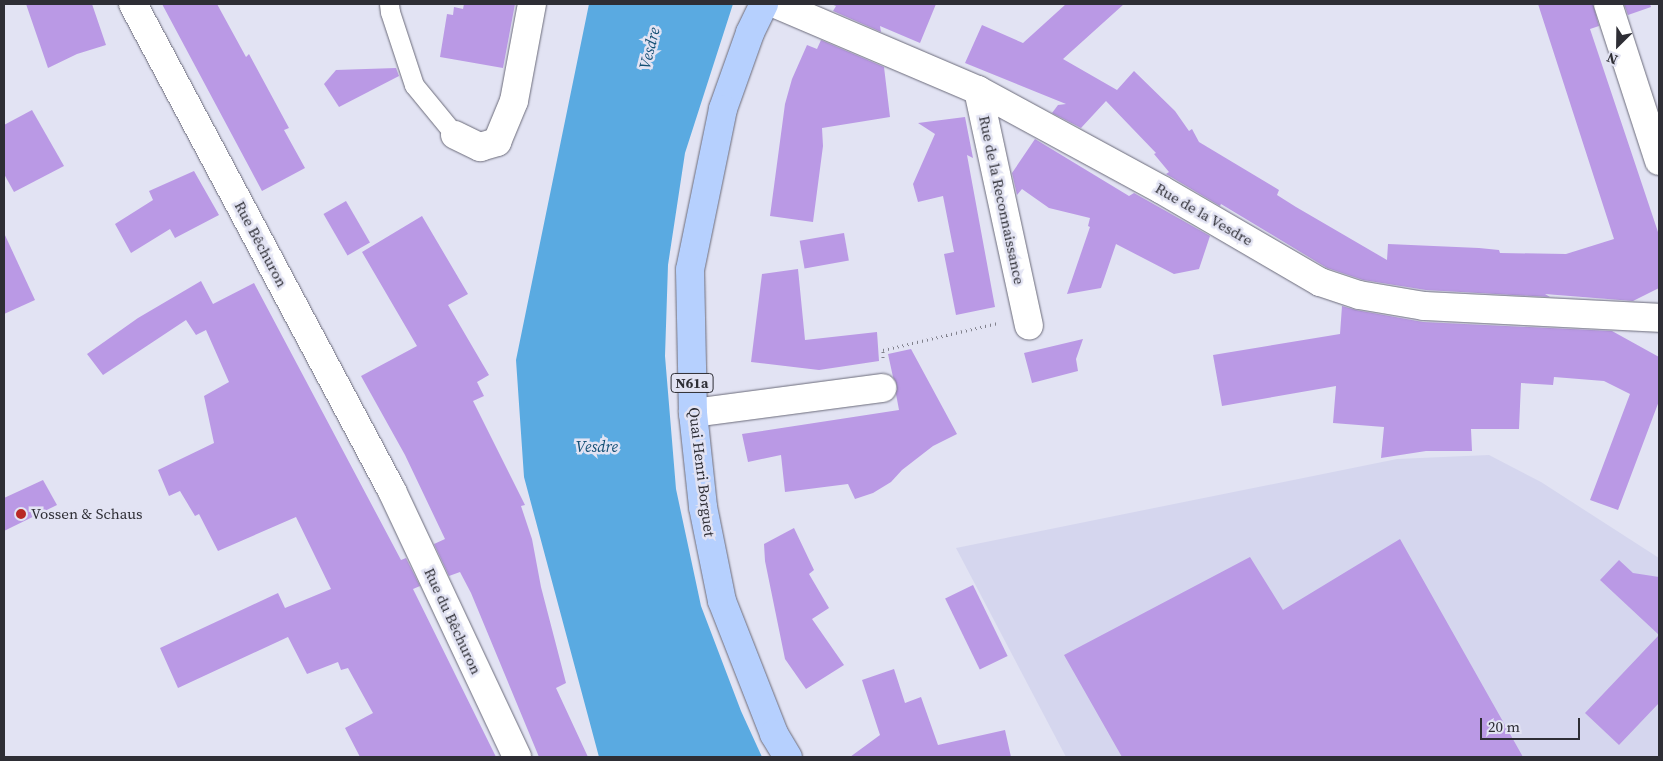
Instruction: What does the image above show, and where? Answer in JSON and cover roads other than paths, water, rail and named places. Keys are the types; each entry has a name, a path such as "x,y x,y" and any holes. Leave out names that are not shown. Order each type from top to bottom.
{"main road":[{"name":"Quai Henri Borguet","path":"764,4 750,33 723,109 690,270 693,413 703,507 722,601 774,734 788,757"}],"street":[{"name":"Rue Bêchuron","path":"133,4 388,484"},
{"path":"455,134 480,147 497,142 514,101 532,4"},
{"name":"Rue de la Vesdre","path":"776,4 978,90 1162,190 1320,282 1359,295 1424,306 1659,318"},
{"path":"1608,4 1659,161"},
{"name":"Rue de la Reconnaissance","path":"978,90 1027,318"},
{"path":"693,413 882,388"},
{"name":"Rue du Bêchuron","path":"388,484 517,757"}],"lane":[{"path":"389,4 414,85 455,134"}],"water":[{"name":"Vesdre","path":"589,4 733,4 685,153 668,265 665,356 676,489 701,606 741,711 762,757 599,757 524,477 516,360"}],"place":[{"name":"Vossen & Schaus","path":"21,514"}]}
